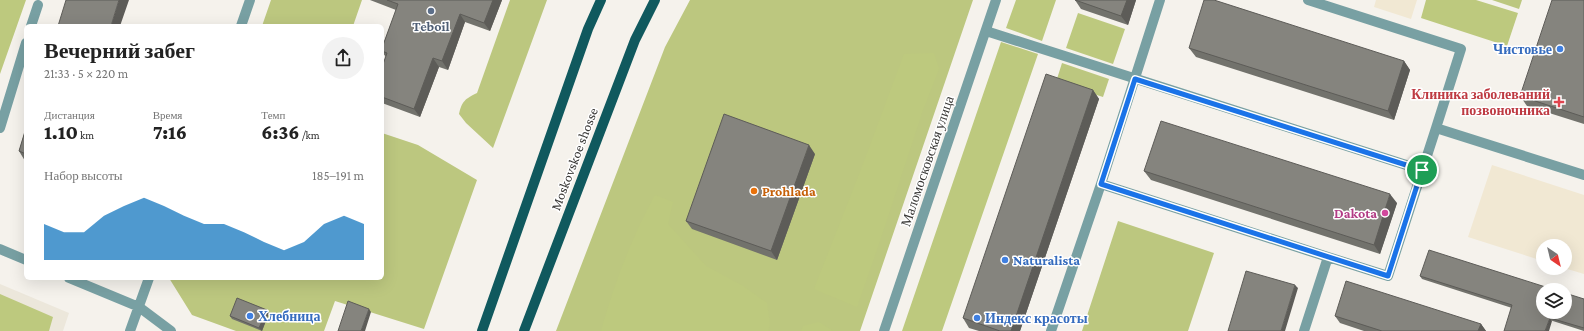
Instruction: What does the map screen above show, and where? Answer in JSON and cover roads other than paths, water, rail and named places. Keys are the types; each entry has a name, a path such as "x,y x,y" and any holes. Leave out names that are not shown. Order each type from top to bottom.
{"main road":[{"name":"Moskovskoe shosse","path":"482,331 588,29 601,0"},
{"name":"Moskovskoe shosse","path":"524,331 635,40 655,0"}],"street":[{"path":"242,24 250,0"},
{"name":"Маломосковская улица","path":"884,331 996,0"},
{"path":"1051,331 1101,184 1160,0"},
{"path":"1101,184 1388,276 1461,49 1308,0"},
{"path":"32,24 38,5"},
{"path":"986,31 1422,170"},
{"path":"0,128 24,50"},
{"path":"1436,128 1584,175"},
{"path":"0,249 24,259"},
{"path":"1304,331 1328,257"},
{"path":"74,280 139,307 171,331"},
{"path":"130,331 148,280"}],"place":[{"name":"Teboil","path":"431,11"},
{"name":"Чистовье","path":"1560,49"},
{"name":"Клиника заболеваний позвоночника","path":"1559,102"},
{"name":"Prohlada","path":"754,191"},
{"name":"Dakota","path":"1385,213"},
{"name":"Naturalista","path":"1005,260"},
{"name":"Хлебница","path":"250,316"},
{"name":"Индекс красоты","path":"977,318"}]}
